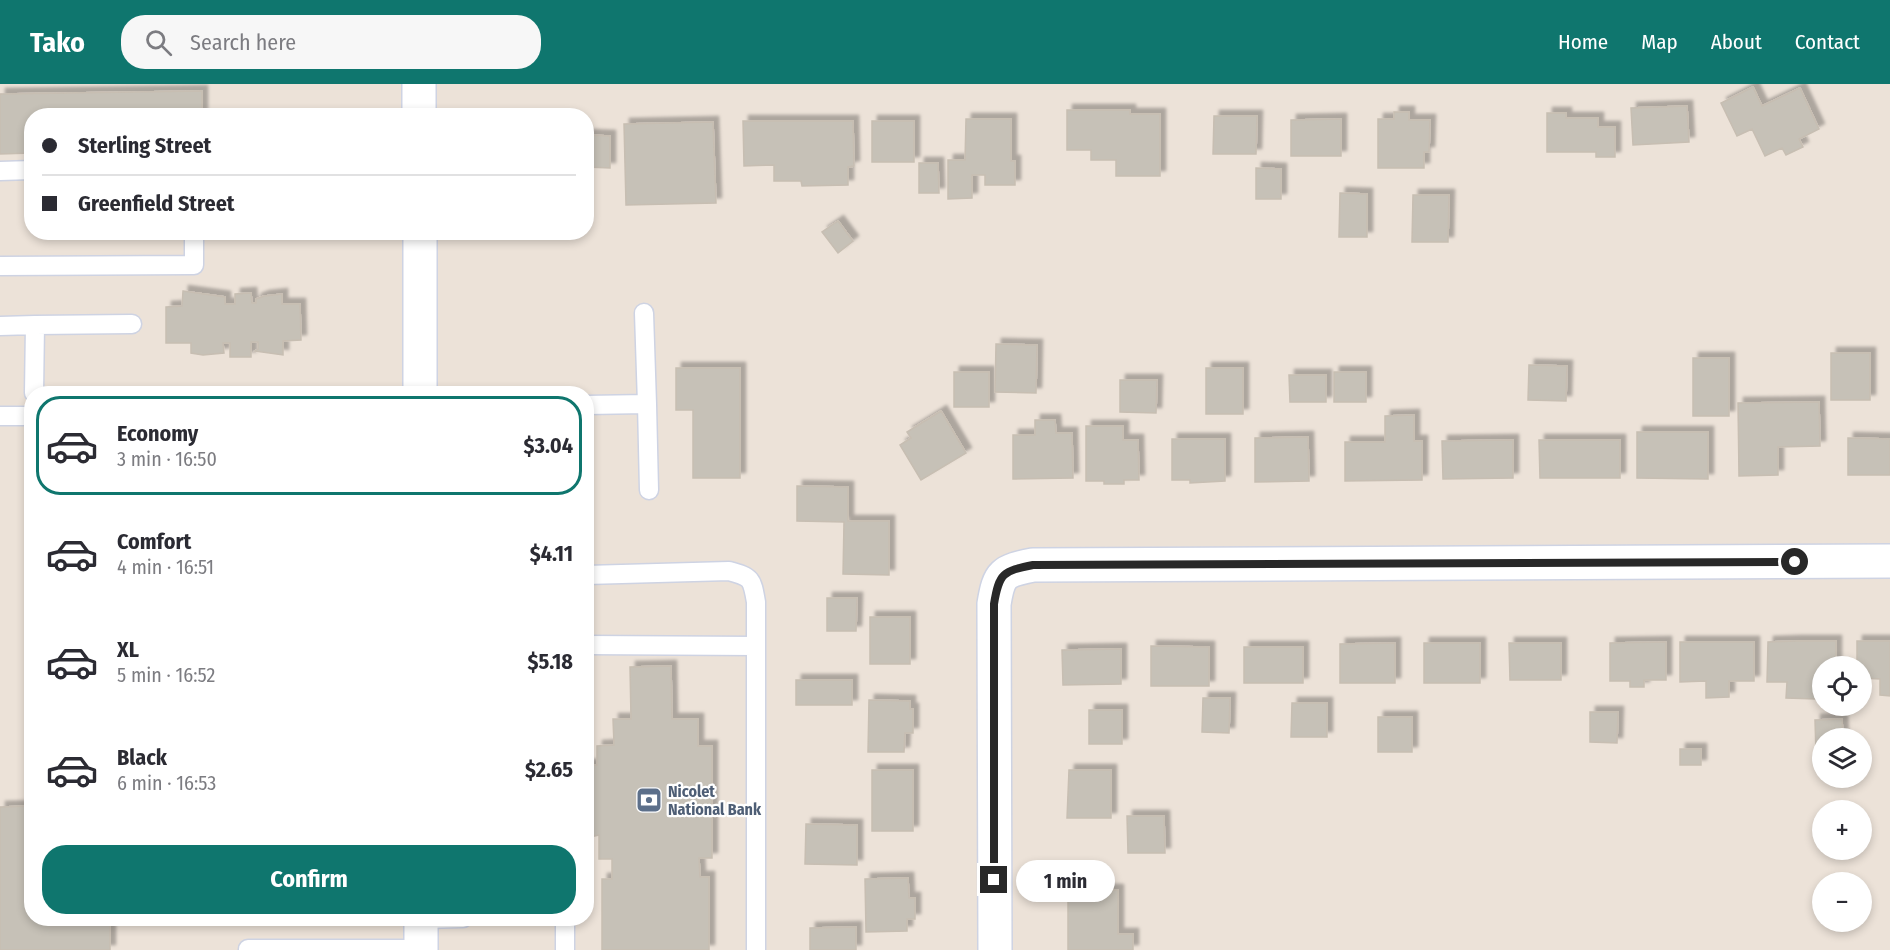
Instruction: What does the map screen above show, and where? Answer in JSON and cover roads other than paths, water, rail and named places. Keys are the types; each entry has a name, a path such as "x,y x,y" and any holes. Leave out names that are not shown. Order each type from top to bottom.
{"street":[{"path":"419,84 419,108"},
{"path":"420,240 420,386"},
{"path":"995,950 994,604 996,588 1001,576 1014,569 1033,565 1890,561"}],"lane":[{"path":"0,171 24,170"},
{"path":"0,266 194,265 194,240"},
{"path":"644,312 649,490"},
{"path":"0,326 132,324"},
{"path":"34,386 35,325"},
{"path":"594,405 647,404"},
{"path":"0,416 24,416"},
{"path":"594,575 729,571 747,575 753,583 756,602 756,950"},
{"path":"594,645 756,646"},
{"path":"248,949 421,934 442,926"},
{"path":"565,926 565,950"}],"place":[{"name":"Nicolet National Bank","path":"649,800"}]}
